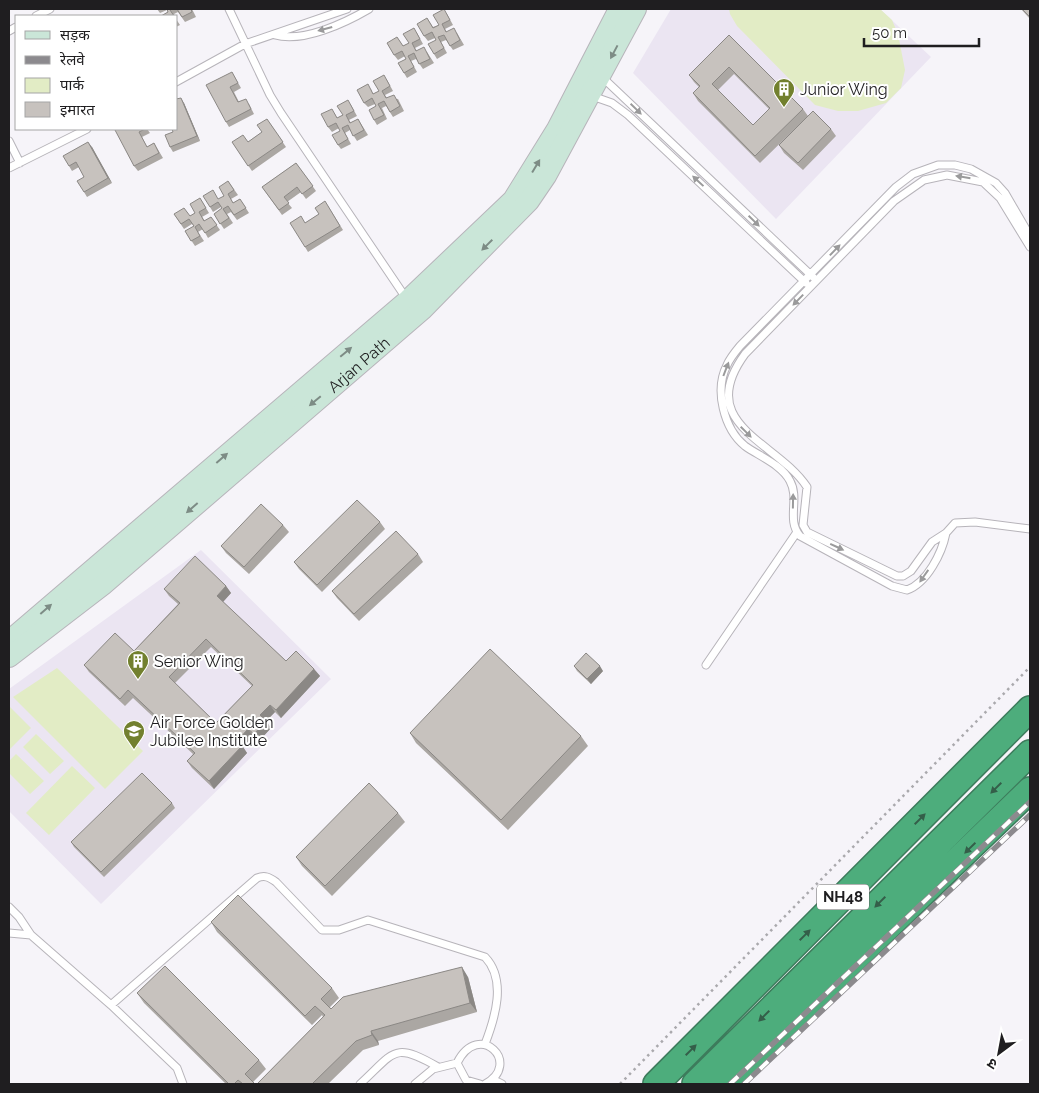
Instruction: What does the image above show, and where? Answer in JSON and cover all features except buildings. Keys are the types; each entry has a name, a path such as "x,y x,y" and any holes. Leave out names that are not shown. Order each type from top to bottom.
{"highway":[{"name":"NH48","path":"656,1084 1030,709"},
{"name":"NH48","path":"696,1084 1030,754"},
{"path":"725,1084 1030,790"}],"main road":[{"name":"Arjan Path","path":"9,641 408,300 513,200 557,129 619,9"},
{"name":"Arjan Path","path":"9,657 104,584 422,310 529,201 546,176 636,9"}],"lane":[{"path":"38,15 50,9"},
{"path":"229,9 281,113 408,300"},
{"path":"178,81 245,44 275,35 284,29 347,9"},
{"path":"275,35 286,38 328,29 369,9"},
{"path":"601,76 816,281"},
{"path":"590,96 612,103 628,115 810,287"},
{"path":"9,168 85,130"},
{"path":"9,141 20,163"},
{"path":"946,533 942,547 934,562 919,583 908,590 892,586 805,539 797,532 793,522 794,493 790,479 737,437 723,409 721,384 726,365 740,346 810,274 896,187 913,174 938,165 955,165 971,169 996,184 1012,203 1030,236"},
{"path":"1030,247 1000,198 983,182 947,175 934,177 913,186 894,201 745,354 732,374 729,400 738,423 804,482 808,492 803,525 811,535 896,576 903,576 911,571 932,542 946,533 954,523 1030,529"},
{"path":"706,664 797,532"},
{"path":"111,1005 257,878 263,876 270,877 276,882 322,930 338,930 368,920 485,957 492,964 496,975 498,999 485,1044"},
{"path":"9,907 19,917 31,935 111,1005 176,1068 183,1084"},
{"path":"9,933 31,935"},
{"path":"415,1084 427,1073 438,1067 457,1063 468,1047 476,1044 485,1044 493,1048 499,1055 501,1064 494,1080 485,1084"},
{"path":"360,1084 398,1052 416,1055 438,1067"},
{"path":"457,1063 466,1080 480,1084"},
{"path":"494,1080 502,1084"}],"path":[{"path":"620,1084 1030,667"}],"shaded area":[{"path":"671,9 880,9 931,57 776,219 633,73"},
{"name":"Air Force Golden Jubilee Institute","path":"201,550 331,679 101,904 9,811 9,689"}],"green space":[{"path":"729,9 880,9 892,20 898,34 905,70 901,88 886,103 858,111 838,111 815,105 737,26"},
{"path":"57,668 143,751 105,789 13,697"},
{"path":"9,706 31,728 9,750"},
{"path":"36,734 64,761 50,774 23,747"},
{"path":"16,754 44,781 30,794 9,773 9,761"},
{"path":"72,766 95,788 49,835 26,813"}],"railway":[{"path":"730,1084 1030,802"},
{"path":"744,1084 1030,815"}],"place":[{"name":"Junior Wing","path":"784,108"},
{"name":"Senior Wing","path":"138,680"},
{"name":"Air Force Golden Jubilee Institute","path":"134,750"}]}
